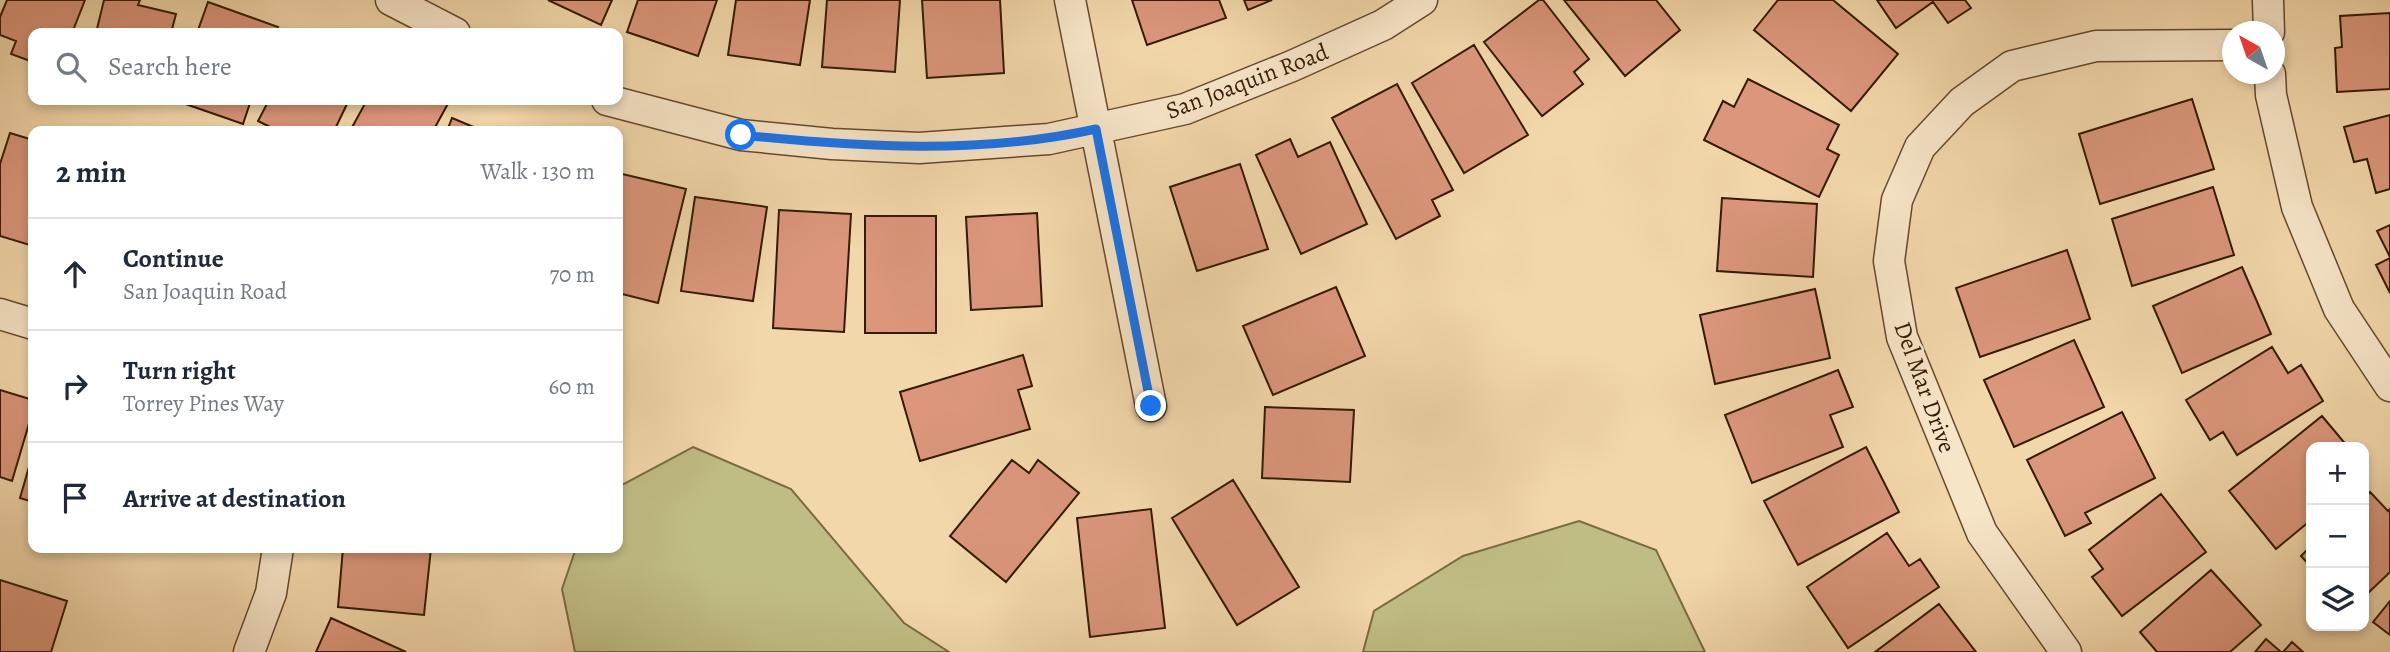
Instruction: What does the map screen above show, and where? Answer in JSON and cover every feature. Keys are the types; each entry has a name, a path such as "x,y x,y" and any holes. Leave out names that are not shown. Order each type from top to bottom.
{"street":[{"path":"391,0 445,28"},
{"path":"1070,0 1151,406"},
{"name":"San Joaquin Road","path":"623,104 741,135 832,144 919,148 1049,139 1185,109 1292,66 1383,25 1422,0"},
{"path":"2267,0 2268,21"},
{"name":"Del Mar Drive","path":"2066,652 1982,533 1902,337 1889,261 1896,200 1920,147 1962,102 2012,66 2096,46 2222,46"},
{"path":"2270,84 2297,206 2339,309 2390,386"},
{"path":"0,314 28,322"},
{"path":"249,652 271,593 277,553"}],"shaded area":[{"path":"693,447 791,489 904,623 949,652 575,652 562,589 574,553 623,553 623,484"},
{"path":"1579,521 1656,550 1705,652 1363,652 1374,611 1463,556"}],"building":[{"path":"7,0 85,0 74,28 28,28 28,60 11,54 16,41 0,35 0,17"},
{"path":"104,0 140,0 138,5 176,14 172,28 97,28"},
{"path":"548,0 612,0 601,25"},
{"path":"638,0 717,0 698,56 627,32"},
{"path":"736,0 810,0 800,65 728,55"},
{"path":"827,0 900,0 895,72 822,67"},
{"path":"922,0 1000,0 1004,73 927,78"},
{"path":"1132,0 1219,0 1226,18 1147,45"},
{"path":"1244,0 1272,0 1248,10"},
{"path":"1539,0 1543,0 1589,59 1574,72 1583,84 1542,116 1484,42"},
{"path":"1564,0 1656,0 1680,30 1625,76"},
{"path":"1778,0 1833,0 1898,54 1851,111 1754,30"},
{"path":"1877,0 1965,0 1971,8 1948,23 1933,2 1896,28"},
{"path":"208,2 278,27 278,28 199,28"},
{"path":"2390,13 2390,89 2337,92 2335,48 2342,47 2340,16"},
{"path":"1474,45 1528,135 1464,173 1412,83"},
{"path":"1748,79 1839,125 1827,149 1839,155 1819,197 1704,140 1723,101 1734,107"},
{"path":"1397,84 1453,190 1432,200 1440,216 1396,239 1332,118"},
{"path":"2192,99 2214,169 2100,204 2079,134"},
{"path":"188,105 249,105 243,124"},
{"path":"266,105 347,105 336,126 268,126 258,121"},
{"path":"364,105 447,105 436,126 353,126"},
{"path":"2390,115 2390,189 2376,193 2367,159 2354,162 2344,127"},
{"path":"452,118 471,126 449,126"},
{"path":"10,133 28,138 28,244 0,236 0,164"},
{"path":"1290,139 1298,157 1330,142 1367,224 1301,254 1256,155"},
{"path":"1240,164 1268,249 1197,271 1170,187"},
{"path":"623,174 686,189 658,303 623,294"},
{"path":"2213,187 2234,255 2132,286 2112,219"},
{"path":"695,197 767,207 753,301 681,291"},
{"path":"1722,198 1817,204 1813,277 1717,271"},
{"path":"779,210 851,214 844,332 773,328"},
{"path":"1037,213 1042,306 971,310 966,217"},
{"path":"865,216 936,216 936,333 865,333"},
{"path":"2390,225 2390,257 2377,231"},
{"path":"2067,250 2090,319 1980,357 1956,288"},
{"path":"2390,258 2390,293 2376,265"},
{"path":"2242,267 2271,334 2182,373 2153,306"},
{"path":"1336,287 1365,356 1273,395 1243,326"},
{"path":"1815,289 1830,358 1715,384 1700,315"},
{"path":"2074,340 2104,407 2014,447 1984,380"},
{"path":"2272,347 2288,373 2301,365 2323,401 2237,455 2223,432 2210,440 2186,400"},
{"path":"1023,355 1032,386 1018,390 1030,429 920,461 900,392"},
{"path":"1838,370 1853,407 1830,415 1843,447 1752,483 1725,415"},
{"path":"0,390 28,398 28,427 12,481 0,477"},
{"path":"1265,407 1354,410 1350,482 1262,478"},
{"path":"2122,412 2155,478 2085,513 2091,523 2065,536 2027,460"},
{"path":"2322,416 2344,442 2306,442 2306,524 2276,549 2229,491"},
{"path":"1866,447 1899,512 1798,565 1764,501"},
{"path":"1012,460 1029,473 1038,460 1079,493 1006,582 950,536"},
{"path":"28,470 28,500 20,498"},
{"path":"1233,480 1299,587 1237,625 1172,518"},
{"path":"2369,493 2388,511 2390,509 2390,572 2369,592 2369,505"},
{"path":"2161,494 2206,552 2122,616 2092,577 2103,569 2089,550"},
{"path":"1151,509 1165,628 1090,637 1077,518"},
{"path":"1887,533 1909,566 1920,559 1939,587 1848,648 1807,587"},
{"path":"343,553 430,553 424,615 338,607"},
{"path":"2211,570 2261,625 2230,652 2157,652 2140,632"},
{"path":"0,580 67,601 51,652 0,652"},
{"path":"2390,601 2390,635 2373,622"},
{"path":"1939,604 1976,652 1875,652"},
{"path":"331,618 406,652 316,652"},
{"path":"2266,639 2281,652 2255,652"},
{"path":"2292,642 2303,652 2283,652"}],"route":[{"path":"741,135 832,144 919,148 1049,139 1096,129 1151,406"}]}
